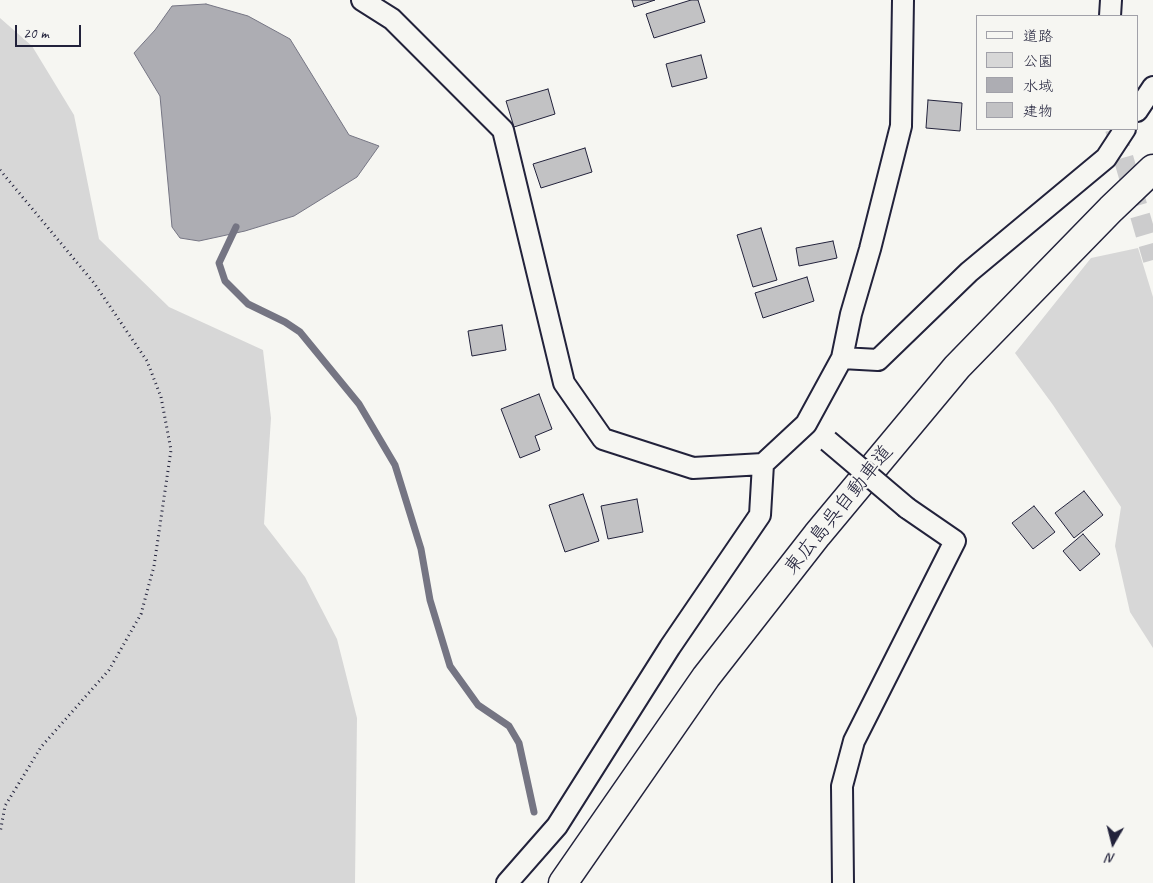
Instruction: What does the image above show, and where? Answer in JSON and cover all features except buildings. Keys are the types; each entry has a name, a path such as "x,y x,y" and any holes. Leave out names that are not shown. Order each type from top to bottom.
{"highway":[{"name":"東広島呉自動車道","path":"563,883 706,676 817,535 957,367 1111,209 1153,169"}],"street":[{"path":"362,0 392,20 503,130 564,383 603,439 692,468 763,464 806,424 842,358 851,314 902,126 903,0"},
{"path":"1110,15 1111,0"},
{"path":"1138,110 1153,87"},
{"path":"842,358 878,360 969,272 1106,158 1124,130"},
{"path":"806,424 907,508 955,541 854,741 842,786 843,883"},
{"path":"507,883 557,826 670,647 760,515 763,464"}],"path":[{"path":"0,170 94,283 147,361 161,397 170,450 154,566 141,614 108,670 41,747 5,806 0,833"}],"green space":[{"path":"0,18 32,46 74,115 99,239 169,307 263,350 271,418 264,524 305,577 337,639 357,718 355,883 0,883"},
{"path":"1138,248 1153,297 1153,648 1130,612 1115,546 1121,507 1053,405 1015,353 1091,258"}],"water":[{"path":"206,4 248,16 290,39 349,135 379,146 357,177 294,216 245,231 199,241 180,238 172,227 160,96 134,53 155,30 172,6"}],"waterway":[{"path":"236,227 219,263 225,281 248,304 285,322 300,332 359,404 395,465 421,549 430,600 450,666 478,705 509,726 519,743 534,812"}],"tunnel":[{"path":"1115,130 1153,260"}]}
